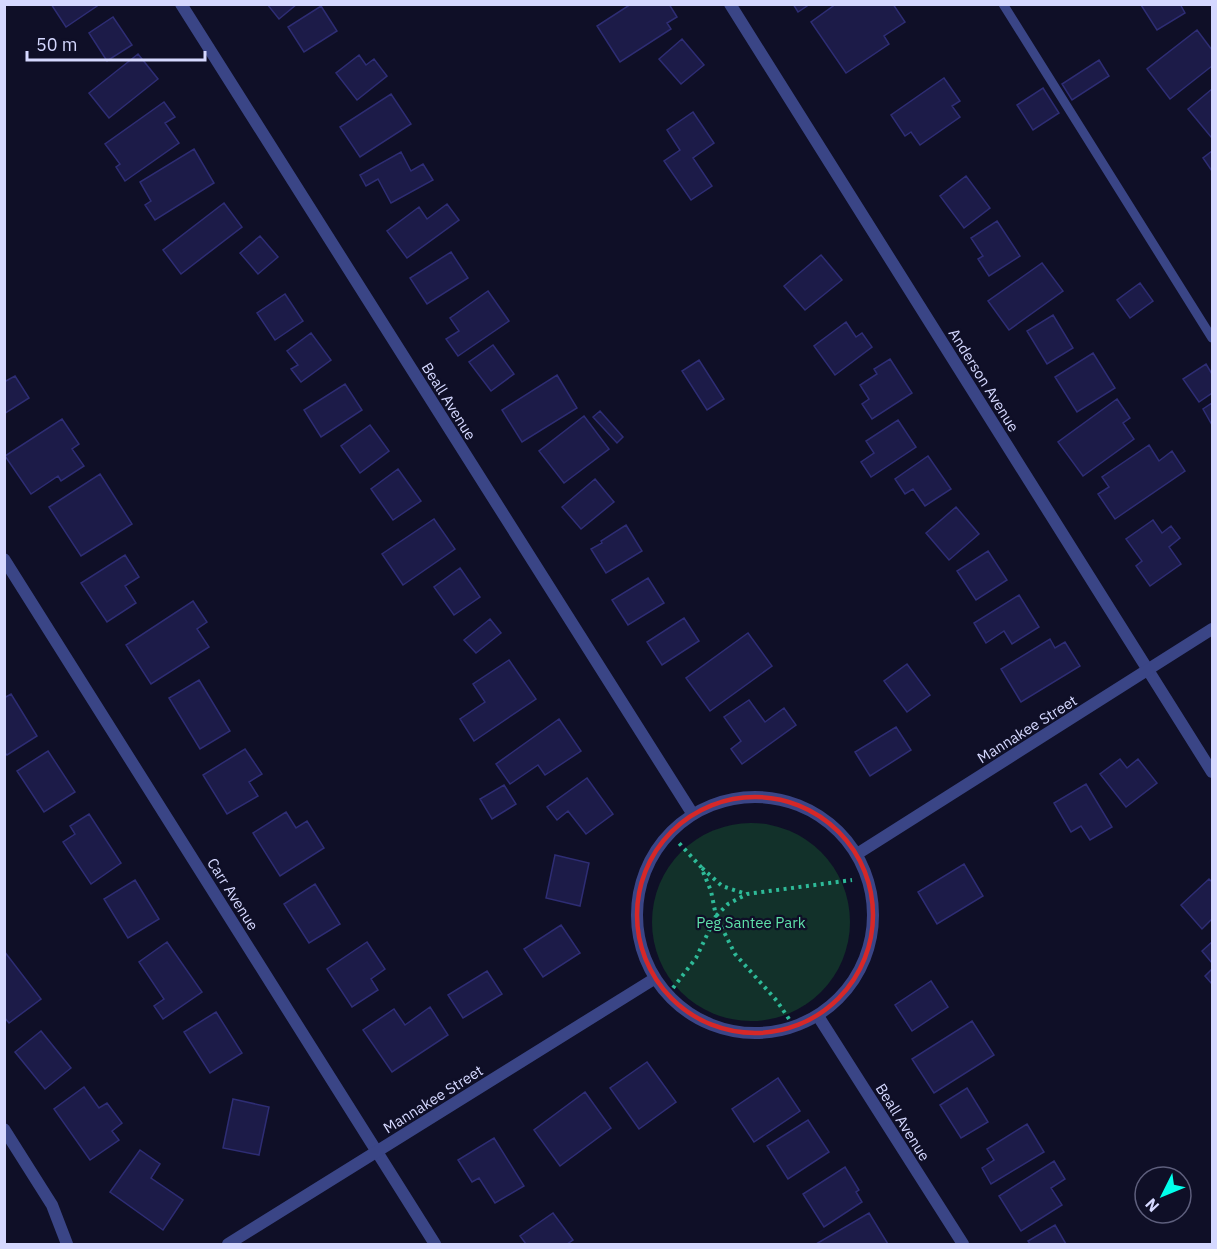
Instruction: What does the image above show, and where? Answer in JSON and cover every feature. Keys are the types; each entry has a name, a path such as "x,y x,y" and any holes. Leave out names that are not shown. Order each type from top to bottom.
{"street":[{"name":"Beall Avenue","path":"181,4 692,813"},
{"name":"Anderson Avenue","path":"730,4 1212,772"},
{"name":"Carr Avenue","path":"4,559 435,1245"},
{"name":"Mannakee Street","path":"856,854 1212,629"},
{"path":"764,796 800,805 832,825 856,854 870,888 873,925 865,960 846,992 818,1016 784,1030 747,1034 711,1026 679,1006 654,979 639,944 636,906 644,870 664,838 692,813 727,799 764,796"},
{"name":"Mannakee Street","path":"228,1245 654,979"},
{"name":"Beall Avenue","path":"818,1016 963,1245"},
{"path":"4,1129 52,1205 67,1245"}],"lane":[{"path":"1003,4 1212,338"}],"path":[{"path":"679,843 722,886 747,894"},
{"path":"701,867 711,891 716,916 735,954 777,1000 789,1019"},
{"path":"673,988 696,958 716,916 728,904 747,894 852,879"}],"highlighted area":[{"path":"764,796 800,805 832,825 857,854 870,888 873,925 865,960 846,992 818,1016 793,1027 747,1034 711,1026 679,1007 654,979 639,944 636,906 644,870 664,838 692,813 727,799"}],"green space":[{"name":"Peg Santee Park","path":"741,823 761,823 789,830 814,845 828,859 843,884 850,912 850,932 843,960 828,985 814,999 780,1017 761,1021 741,1021 713,1014 688,999 674,985 656,951 652,932 652,912 659,884 674,859 688,845 722,827"}],"building":[{"path":"51,4 100,4 66,27"},
{"path":"267,4 297,4 279,19"},
{"path":"631,4 669,4 677,17 667,23 671,29 620,62 597,26"},
{"path":"793,4 810,4 798,12"},
{"path":"836,4 893,4 905,22 884,36 889,44 846,73 811,22"},
{"path":"1180,4 1185,13 1157,30 1141,5"},
{"path":"321,6 337,31 304,52 288,27"},
{"path":"113,17 132,45 107,61 89,33"},
{"path":"1197,30 1212,50 1212,66 1170,99 1147,69"},
{"path":"682,39 704,65 681,84 659,59"},
{"path":"138,54 158,79 109,118 89,93"},
{"path":"359,55 366,65 374,59 387,76 357,100 336,73"},
{"path":"1099,60 1109,76 1072,100 1062,84"},
{"path":"944,78 960,101 952,106 960,117 920,145 911,132 905,136 891,115"},
{"path":"1043,88 1059,113 1033,130 1017,105"},
{"path":"1212,89 1212,136 1211,137 1188,109"},
{"path":"391,94 411,124 360,157 340,127"},
{"path":"164,102 175,117 165,123 179,143 125,181 116,167 120,164 105,144"},
{"path":"693,112 714,143 693,158 712,186 691,200 664,161 680,150 667,130"},
{"path":"194,149 214,183 155,220 145,205 151,201 140,182"},
{"path":"1212,151 1212,171 1203,158"},
{"path":"401,152 411,171 423,164 433,180 391,203 378,179 366,186 360,175"},
{"path":"966,176 990,208 964,228 940,196"},
{"path":"224,203 242,227 181,274 163,250"},
{"path":"447,204 459,220 407,258 387,231 419,207 427,219"},
{"path":"997,221 1020,256 989,276 978,259 983,256 971,238"},
{"path":"260,236 278,257 258,274 240,253"},
{"path":"451,252 468,278 427,304 410,278"},
{"path":"821,255 842,280 805,310 784,286"},
{"path":"1042,263 1063,291 1009,330 988,301"},
{"path":"1140,283 1153,301 1130,318 1117,300"},
{"path":"488,291 509,321 458,356 446,339 459,331 450,318"},
{"path":"285,294 303,321 275,340 257,313"},
{"path":"1053,315 1073,348 1047,364 1027,331"},
{"path":"846,322 856,337 862,333 872,347 835,375 814,346"},
{"path":"311,333 331,360 301,382 291,369 298,365 287,351"},
{"path":"493,345 514,374 491,391 469,362"},
{"path":"1093,353 1115,388 1077,412 1055,377"},
{"path":"890,359 912,393 872,419 862,404 869,399 860,385 877,374 874,369"},
{"path":"699,360 724,399 707,410 682,371"},
{"path":"1206,364 1212,374 1212,393 1199,402 1183,379"},
{"path":"557,375 577,408 522,442 502,410"},
{"path":"15,376 29,398 4,414 4,382"},
{"path":"345,384 362,410 321,437 304,410"},
{"path":"1117,399 1130,418 1123,423 1134,439 1083,476 1058,442"},
{"path":"1212,403 1212,425 1203,409"},
{"path":"600,411 623,437 617,443 593,417"},
{"path":"584,416 609,449 564,483 539,451"},
{"path":"62,419 79,444 72,449 84,466 61,481 58,476 31,494 5,456"},
{"path":"898,420 916,447 871,477 861,462 874,453 866,441"},
{"path":"370,425 389,451 360,473 341,446"},
{"path":"1149,445 1159,461 1172,451 1185,471 1115,519 1098,494 1109,487 1102,477"},
{"path":"928,456 951,489 925,506 913,489 905,494 895,479"},
{"path":"398,469 421,501 393,520 371,489"},
{"path":"100,474 132,524 81,556 49,507"},
{"path":"595,479 614,502 581,529 562,507"},
{"path":"956,507 979,534 949,560 926,533"},
{"path":"434,519 455,549 403,585 382,554"},
{"path":"1153,520 1162,533 1171,526 1180,538 1169,547 1181,564 1150,586 1136,566 1142,561 1126,539"},
{"path":"626,525 642,551 606,573 591,549"},
{"path":"988,551 1007,580 976,600 957,571"},
{"path":"125,555 139,577 125,586 136,603 107,622 81,583"},
{"path":"460,568 480,597 454,615 434,587"},
{"path":"648,578 664,603 628,625 612,600"},
{"path":"1019,595 1039,627 1012,644 1004,631 986,643 974,623"},
{"path":"193,601 207,622 197,629 209,647 151,684 126,645"},
{"path":"684,618 699,641 662,665 647,642"},
{"path":"490,619 501,633 476,653 464,640"},
{"path":"748,633 772,666 710,711 686,678"},
{"path":"1050,639 1055,648 1065,642 1080,666 1021,702 1001,669"},
{"path":"509,660 536,699 474,741 460,719 485,702 473,684"},
{"path":"907,664 930,695 907,712 884,681"},
{"path":"199,680 230,731 200,749 169,698"},
{"path":"11,694 37,736 7,755 4,752 4,698"},
{"path":"749,700 765,722 784,708 796,725 742,764 731,749 741,741 724,717"},
{"path":"559,719 581,751 545,775 538,765 510,784 496,764"},
{"path":"896,727 911,750 870,776 855,752"},
{"path":"245,749 262,774 249,782 258,796 227,814 203,775"},
{"path":"48,751 75,792 44,812 17,771"},
{"path":"1120,759 1127,768 1138,759 1157,783 1126,807 1100,774"},
{"path":"587,778 613,814 586,834 568,811 557,820 547,807"},
{"path":"1086,784 1112,827 1090,840 1081,826 1071,832 1054,803"},
{"path":"504,785 516,804 492,819 480,799"},
{"path":"286,812 296,828 307,821 324,848 280,876 253,833"},
{"path":"89,814 121,863 91,884 63,842 75,834 70,826"},
{"path":"555,855 589,863 580,906 546,898"},
{"path":"964,864 983,896 937,924 918,892"},
{"path":"1209,879 1212,882 1212,919 1202,929 1181,905"},
{"path":"135,880 159,919 128,938 104,899"},
{"path":"315,884 340,924 309,943 284,904"},
{"path":"561,925 580,953 543,977 524,949"},
{"path":"167,942 202,992 163,1019 154,1006 164,999 139,962"},
{"path":"367,942 385,969 371,979 378,990 352,1007 327,969"},
{"path":"1212,942 1212,963 1202,951"},
{"path":"4,951 41,999 9,1023 4,1017"},
{"path":"1212,969 1212,984 1205,976"},
{"path":"487,971 502,994 463,1018 448,995"},
{"path":"931,981 948,1007 912,1031 895,1005"},
{"path":"430,1007 448,1035 392,1072 363,1030 394,1009 405,1025"},
{"path":"216,1012 242,1053 210,1073 184,1032"},
{"path":"972,1021 994,1055 934,1093 912,1059"},
{"path":"41,1031 71,1068 45,1089 15,1052"},
{"path":"647,1062 676,1102 639,1129 610,1088"},
{"path":"778,1078 800,1111 754,1142 732,1109"},
{"path":"84,1087 99,1108 107,1103 122,1123 112,1131 119,1140 90,1160 54,1109"},
{"path":"967,1088 988,1122 961,1138 940,1105"},
{"path":"585,1092 611,1128 560,1166 534,1130"},
{"path":"233,1099 269,1107 259,1155 223,1148"},
{"path":"808,1120 829,1152 788,1179 767,1146"},
{"path":"1027,1124 1044,1152 991,1184 982,1168 994,1160 987,1149"},
{"path":"494,1138 524,1186 495,1203 479,1178 472,1182 458,1160"},
{"path":"140,1150 160,1164 151,1178 183,1200 163,1230 110,1192"},
{"path":"1054,1161 1065,1179 1051,1188 1062,1205 1021,1231 999,1196"},
{"path":"845,1167 859,1190 856,1192 862,1202 824,1227 803,1194"},
{"path":"553,1213 573,1240 567,1244 526,1244 520,1236"},
{"path":"869,1213 888,1244 816,1244"},
{"path":"1055,1225 1066,1244 1030,1244 1028,1241"}]}
